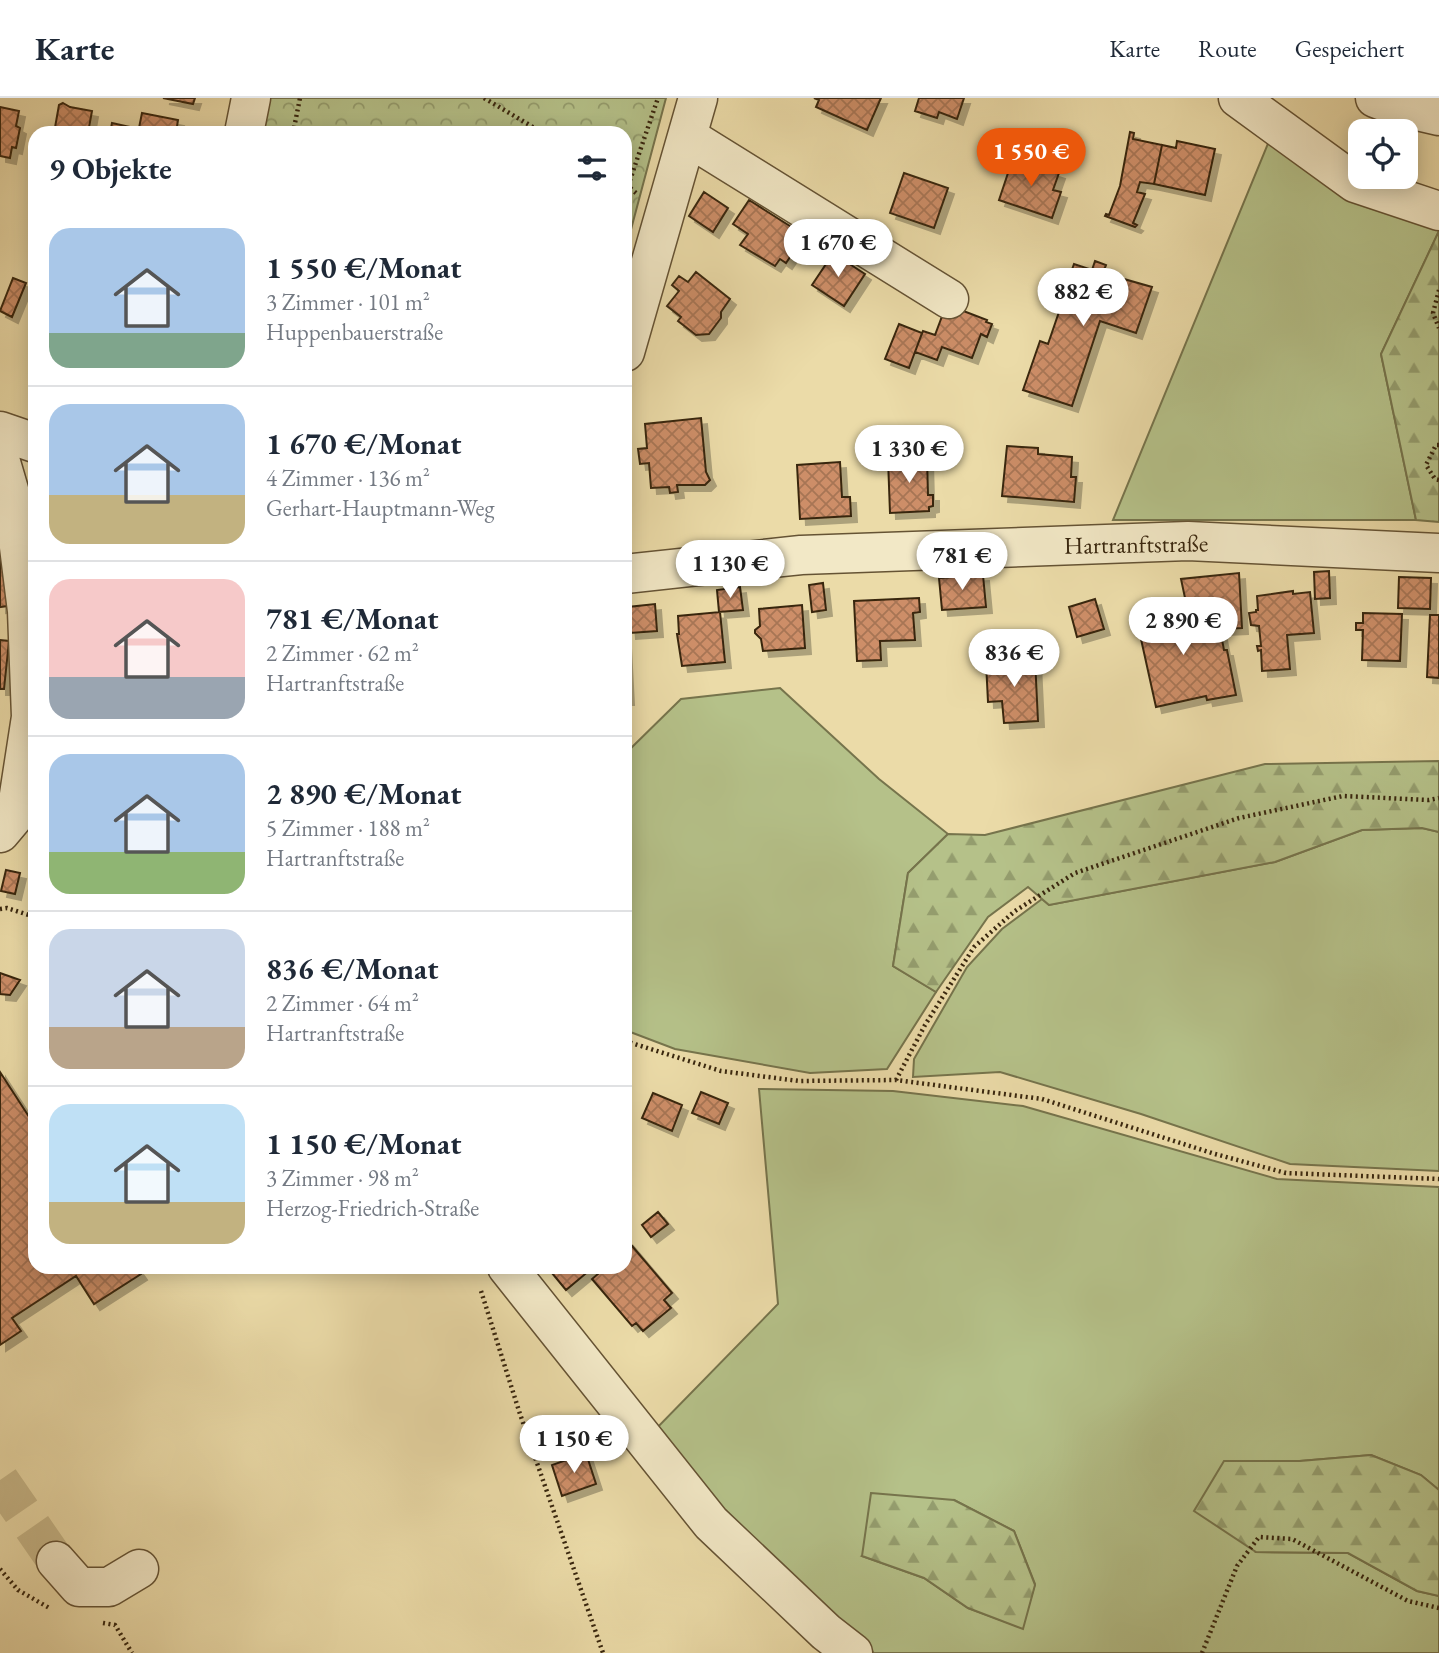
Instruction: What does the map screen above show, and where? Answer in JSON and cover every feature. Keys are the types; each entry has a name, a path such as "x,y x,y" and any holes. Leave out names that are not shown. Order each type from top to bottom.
{"street":[{"path":"245,126 251,98"},
{"path":"632,326 698,98"},
{"path":"1238,98 1355,183 1439,211"},
{"path":"1375,98 1439,116"},
{"path":"688,137 948,299"},
{"path":"0,432 28,441"},
{"path":"0,459 14,507 28,638"},
{"name":"Hartranftstraße","path":"632,573 801,555 1188,541 1439,553"},
{"path":"0,833 16,814 28,736"},
{"path":"493,1274 711,1523 835,1646"},
{"path":"56,1561 79,1587 109,1587 139,1569"}],"path":[{"path":"294,126 300,98"},
{"path":"484,98 531,126"},
{"path":"1439,290 1433,313 1439,328"},
{"path":"1439,445 1436,445 1426,465 1435,479 1439,480"},
{"path":"896,1080 925,1025 974,947 1015,911 1075,873 1239,818 1343,796 1429,800 1439,798"},
{"path":"0,909 6,908 28,915"},
{"path":"632,1043 721,1071 799,1081 896,1080 1042,1099 1215,1154 1286,1173 1439,1179"},
{"path":"493,1274 520,1413 603,1653"},
{"path":"1202,1653 1237,1566 1259,1538 1292,1539 1408,1601 1439,1608"}],"green space":[{"path":"267,98 666,98 632,226 632,126 262,126"},
{"path":"1274,129 1348,170 1348,189 1383,189 1439,220 1439,231 1381,354 1416,520 1113,520"},
{"path":"1439,231 1439,522 1416,520 1381,354"},
{"path":"780,688 879,779 948,834 908,873 893,966 936,992 887,1069 810,1073 675,1049 632,1033 632,747 681,699"},
{"path":"1439,761 1439,832 1422,828 1362,830 1275,862 1049,905 1028,887 988,917 936,992 893,966 908,873 948,834 985,835 1265,764"},
{"path":"1422,828 1439,832 1439,1171 1290,1164 1141,1114 1000,1072 913,1077 914,1059 967,967 1002,929 1042,899 1049,905 1275,862 1362,830"},
{"path":"759,1089 893,1091 1023,1106 1277,1179 1439,1187 1439,1490 1421,1475 1371,1455 1300,1461 1256,1552 1348,1553 1417,1591 1439,1596 1439,1653 874,1653 808,1601 649,1436 778,1304","holes":["954,1500 1014,1531 1035,1584 1022,1628 968,1608 924,1578 862,1556"]},
{"path":"1371,1455 1421,1475 1439,1490 1439,1596 1417,1591 1348,1553 1256,1552 1194,1511 1224,1461 1300,1461"},
{"path":"871,1493 954,1500 1014,1531 1035,1585 1023,1629 968,1608 924,1578 862,1556"}],"building":[{"path":"163,98 195,98 193,104"},
{"path":"814,98 881,98 867,130 816,107 819,100"},
{"path":"919,98 964,98 957,119 939,112 937,118 915,111"},
{"path":"63,103 92,111 89,126 55,126 59,105"},
{"path":"0,107 19,111 16,126 20,128 16,148 12,147 10,158 0,156"},
{"path":"142,113 178,120 177,126 139,126"},
{"path":"1130,132 1134,133 1133,139 1162,145 1154,184 1140,182 1137,192 1145,194 1133,223 1137,225 1135,227 1105,216 1109,215 1120,186"},
{"path":"1177,141 1215,149 1205,195 1154,184 1162,145 1176,148"},
{"path":"1013,158 1059,173 1053,190 1061,192 1052,218 999,200"},
{"path":"904,173 948,188 934,228 890,213"},
{"path":"704,192 728,208 713,232 689,216"},
{"path":"749,200 793,228 785,241 796,248 786,263 780,259 775,266 740,245 748,234 733,224"},
{"path":"828,250 865,274 844,306 812,285 826,264 822,261"},
{"path":"1095,261 1106,265 1103,273 1152,287 1136,333 1100,321 1072,406 1023,390 1040,341 1048,344 1061,306 1056,305 1066,278 1069,278 1074,264 1092,270"},
{"path":"696,272 730,299 709,334 696,335 678,321 681,317 667,306 679,291 672,285 679,276 688,282"},
{"path":"13,278 26,283 12,317 0,311"},
{"path":"953,307 992,324 987,337 981,334 972,358 942,347 937,360 915,352 923,331 935,335 944,311"},
{"path":"899,324 922,333 909,368 885,359"},
{"path":"701,418 706,472 710,480 705,485 677,485 678,492 670,493 669,487 651,488 649,463 640,464 638,449 647,448 645,424"},
{"path":"1007,446 1038,448 1038,454 1072,457 1071,477 1076,477 1074,502 1002,496"},
{"path":"927,457 928,495 933,495 933,506 929,507 929,511 890,513 888,459"},
{"path":"840,462 842,497 850,497 851,516 800,519 797,465"},
{"path":"0,547 16,605 0,607"},
{"path":"1329,571 1330,598 1315,599 1314,572"},
{"path":"1239,573 1242,628 1220,629 1193,636 1181,579"},
{"path":"983,575 986,607 942,610 939,578"},
{"path":"1399,577 1431,578 1430,609 1398,608"},
{"path":"823,583 826,610 812,612 809,585"},
{"path":"740,587 743,610 719,612 717,590"},
{"path":"1293,591 1293,594 1310,592 1314,633 1287,635 1290,669 1262,671 1261,650 1258,651 1257,646 1261,646 1259,626 1251,625 1249,613 1258,610 1257,596"},
{"path":"919,598 920,612 913,613 915,640 880,641 881,660 857,661 854,601"},
{"path":"1095,599 1104,629 1077,637 1069,607"},
{"path":"1186,599 1193,636 1220,629 1236,695 1207,700 1206,696 1156,707 1139,630 1142,630 1138,609"},
{"path":"655,604 657,631 632,633 632,607"},
{"path":"802,605 805,648 763,651 761,639 755,633 760,626 759,609"},
{"path":"720,612 725,662 682,666 677,634 678,616"},
{"path":"1363,613 1402,614 1400,661 1362,660 1363,630 1356,630 1356,623 1363,623"},
{"path":"1430,615 1439,615 1439,678 1427,677"},
{"path":"0,640 9,641 4,689 0,689"},
{"path":"1035,659 1038,721 1004,723 1002,701 988,702 986,662"},
{"path":"6,870 20,873 15,894 1,891"},
{"path":"0,973 20,980 10,995 0,994"},
{"path":"0,1072 28,1115 28,1274 141,1274 94,1304 76,1276 12,1318 21,1331 0,1345"},
{"path":"701,1092 728,1103 719,1124 692,1113"},
{"path":"653,1093 682,1105 672,1131 642,1118"},
{"path":"658,1212 668,1224 651,1237 642,1225"},
{"path":"632,1246 672,1293 664,1300 671,1308 643,1331 636,1323 632,1326 592,1279 598,1274 632,1274"},
{"path":"553,1274 585,1274 566,1290"},
{"path":"586,1453 596,1484 562,1496 552,1465"}],"tunnel":[{"path":"0,1480 56,1561"}]}
